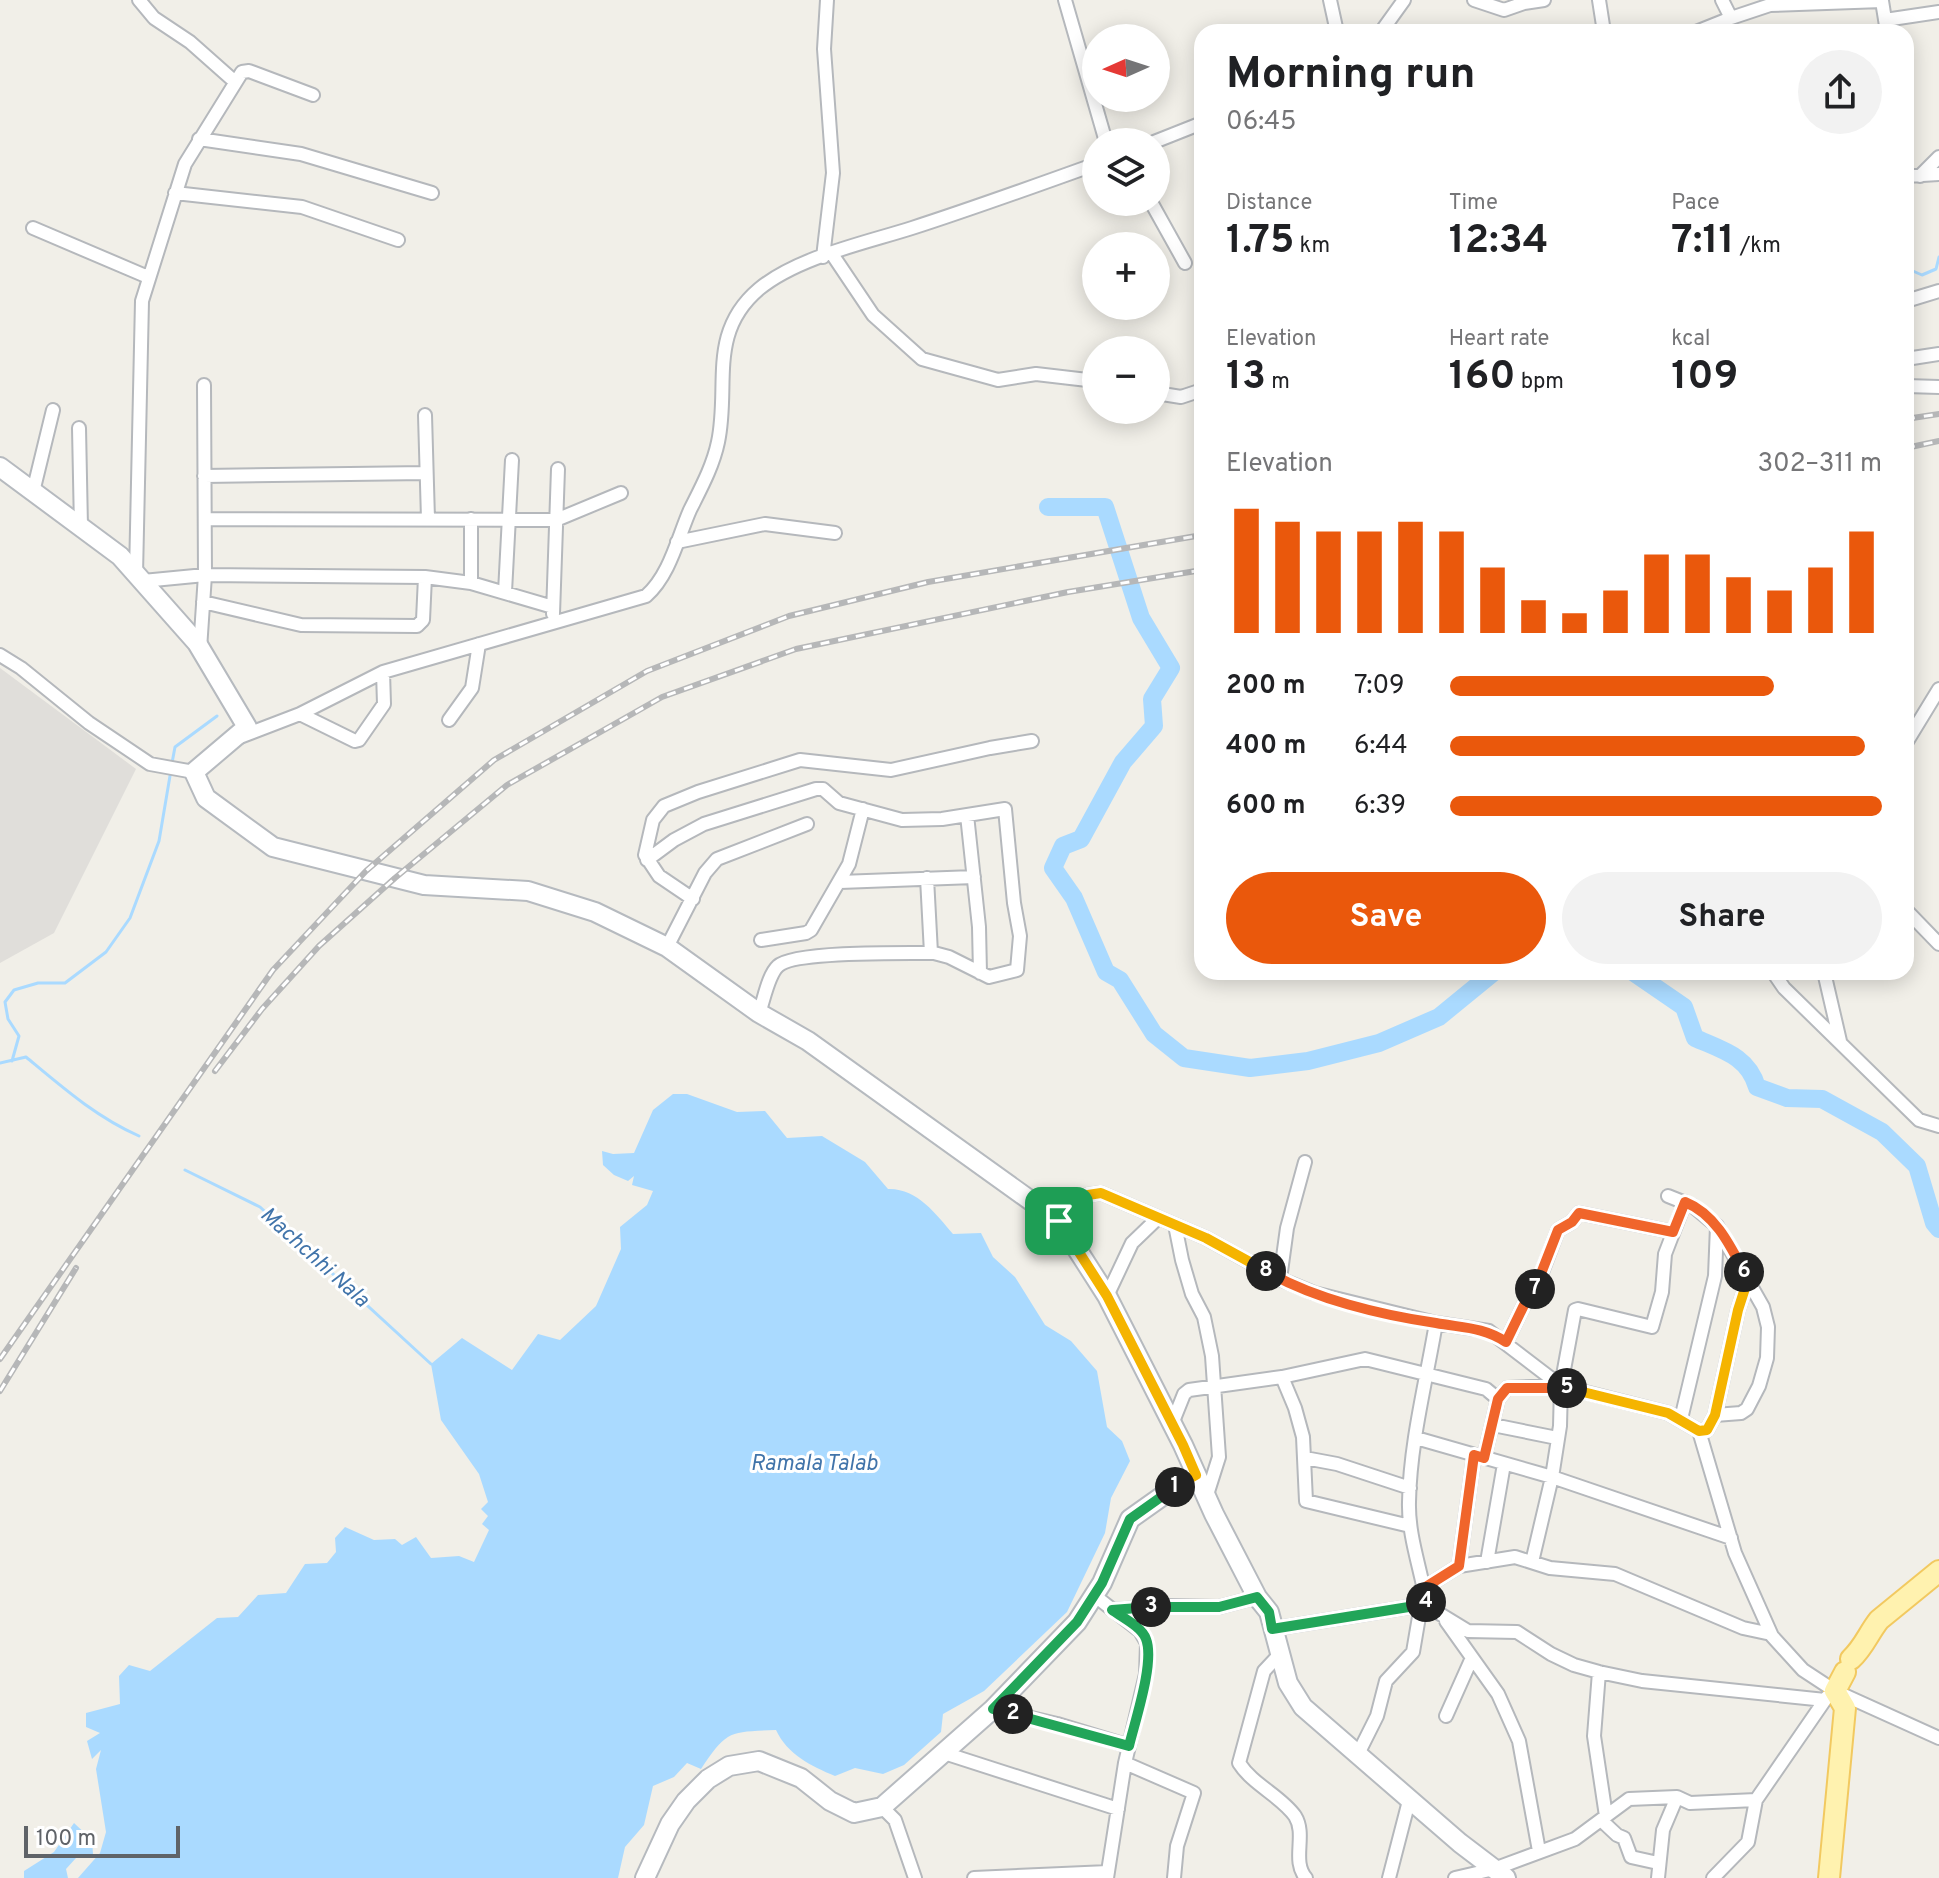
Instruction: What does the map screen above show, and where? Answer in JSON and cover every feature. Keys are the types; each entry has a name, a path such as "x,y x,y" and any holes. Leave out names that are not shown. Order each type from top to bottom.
{"main road":[{"path":"1829,1878 1845,1708 1830,1693 1864,1647 1871,1629 1935,1574"}],"street":[{"path":"139,0 154,18 190,42 234,81"},
{"path":"827,0 824,49 833,173 828,256 870,311 922,359 998,380 1036,374 1082,379"},
{"path":"1065,0 1102,128"},
{"path":"1330,0 1335,24"},
{"path":"1387,24 1404,0"},
{"path":"1474,0 1504,10 1544,0"},
{"path":"1599,0 1603,24"},
{"path":"1722,0 1731,18"},
{"path":"1716,24 1770,5 1882,0 1886,24"},
{"path":"1894,24 1939,12"},
{"path":"140,578 141,312 148,277 185,164 242,72 249,71 313,95"},
{"path":"1170,136 1194,126"},
{"path":"199,139 301,154 432,193"},
{"path":"1914,175 1939,157"},
{"path":"233,739 300,714 383,672 646,596 657,584 677,542 716,448 724,347 736,317 759,289 828,256 1082,169"},
{"path":"1914,176 1939,174"},
{"path":"175,193 302,207 398,240"},
{"path":"1159,216 1185,263"},
{"path":"33,228 148,277"},
{"path":"1914,299 1939,291"},
{"path":"1914,358 1939,354"},
{"path":"200,649 205,575 204,385"},
{"path":"1914,386 1939,387"},
{"path":"1170,395 1181,397 1194,393"},
{"path":"33,492 53,410"},
{"path":"425,415 428,519"},
{"path":"79,428 81,527"},
{"path":"505,592 512,460"},
{"path":"0,467 120,556 200,649 247,727 194,772"},
{"path":"553,624 558,469"},
{"path":"204,476 426,473"},
{"path":"205,519 556,520 621,493"},
{"path":"471,519 471,583"},
{"path":"677,542 765,524 835,533"},
{"path":"140,578 205,575 425,577 471,583 553,607"},
{"path":"203,602 301,625 417,626 423,620 425,577"},
{"path":"449,720 472,688 479,644"},
{"path":"0,655 21,668 89,723 150,764 194,772"},
{"path":"300,714 355,741 359,740 384,704 383,672"},
{"path":"1914,730 1939,689"},
{"path":"693,899 663,880 647,860 645,851 653,820 664,806 804,759 871,770 891,770 1032,741"},
{"path":"194,772 206,798 273,847 424,885 528,891 595,912 667,947 759,1013 808,1041 1059,1221 1107,1296 1206,1498 1257,1597 1269,1612 1288,1683 1303,1707 1410,1797 1490,1874"},
{"path":"647,860 674,840 704,824 816,789 825,791 835,801 905,820 942,819 1006,810 1020,936 1017,970 989,977 949,957 931,953 836,955 784,962 774,970 759,1013"},
{"path":"761,940 809,932 849,864 863,809"},
{"path":"967,815 980,973"},
{"path":"667,947 705,873 717,859 807,824"},
{"path":"840,882 974,877"},
{"path":"927,878 931,953"},
{"path":"1914,919 1939,944"},
{"path":"1778,980 1919,1120 1939,1126"},
{"path":"1826,980 1840,1041"},
{"path":"1280,1279 1287,1228 1305,1162"},
{"path":"1059,1221 1088,1195 1107,1195 1217,1244 1280,1279 1314,1293 1436,1323 1489,1331 1561,1386"},
{"path":"1668,1196 1699,1209 1717,1226 1763,1307 1768,1327 1764,1372 1747,1409 1741,1413 1715,1415"},
{"path":"1532,1562 1552,1477 1561,1386 1576,1309 1653,1326 1663,1283 1663,1259 1685,1202"},
{"path":"1506,1342 1536,1288 1558,1230 1572,1222 1579,1213 1673,1232"},
{"path":"1107,1296 1132,1243 1158,1218"},
{"path":"1175,1225 1183,1266 1204,1317 1214,1385 1219,1461 1206,1498"},
{"path":"1681,1419 1715,1276 1717,1226"},
{"path":"1699,1431 1707,1430 1715,1415 1738,1310 1748,1279"},
{"path":"1358,1754 1377,1716 1386,1681 1414,1651 1424,1608 1424,1588 1410,1526 1410,1488 1436,1323"},
{"path":"1172,1424 1186,1392 1214,1385 1282,1377 1365,1359 1486,1389 1498,1399"},
{"path":"1282,1377 1300,1424 1306,1501 1410,1526"},
{"path":"1459,1566 1479,1457 1493,1425 1498,1399 1507,1388 1561,1386 1668,1413 1699,1431 1731,1538 1771,1634 1803,1670 1830,1693 1939,1738"},
{"path":"1493,1425 1557,1438"},
{"path":"1416,1438 1552,1477 1731,1538"},
{"path":"1305,1458 1337,1464 1410,1488"},
{"path":"1487,1562 1504,1464"},
{"path":"645,1878 670,1824 686,1801 708,1779 729,1766 759,1761 801,1778 830,1801 854,1813 882,1807 993,1709 1077,1622 1095,1596 1130,1519 1196,1475"},
{"path":"1424,1588 1459,1566 1512,1557 1553,1569 1615,1574 1743,1628 1771,1634"},
{"path":"974,1878 1108,1875 1125,1763 1146,1674 1147,1643 1144,1635 1095,1596"},
{"path":"1112,1610 1165,1606 1219,1607 1257,1597"},
{"path":"1272,1629 1424,1608 1468,1631 1517,1632 1574,1665 1599,1672 1642,1681 1830,1693"},
{"path":"1424,1608 1447,1622 1498,1694 1519,1741 1539,1851"},
{"path":"1713,1878 1748,1842 1756,1800 1830,1693 1855,1639 1871,1629"},
{"path":"1279,1655 1264,1671 1239,1763 1246,1775 1294,1816 1298,1829 1300,1866 1306,1878"},
{"path":"1446,1716 1471,1660"},
{"path":"1599,1672 1594,1736 1604,1818 1617,1835 1624,1838 1631,1857 1658,1863"},
{"path":"993,1709 1129,1746"},
{"path":"944,1753 1118,1809"},
{"path":"1125,1763 1194,1793 1177,1846 1174,1878"},
{"path":"1389,1878 1410,1797"},
{"path":"1455,1878 1490,1874 1539,1851 1575,1839 1629,1799 1677,1797 1690,1803 1756,1800"},
{"path":"1658,1878 1663,1830 1677,1797"},
{"path":"882,1807 895,1820 915,1878"}],"shaded area":[{"path":"0,668 136,769 54,933 0,963"}],"water":[{"name":"Ramala Talab","path":"673,1094 687,1094 737,1112 765,1111 787,1138 822,1136 865,1162 888,1189 917,1198 953,1234 981,1233 993,1257 1015,1277 1045,1325 1071,1341 1097,1371 1107,1427 1122,1441 1130,1461 1111,1498 1105,1533 1067,1612 984,1691 943,1714 941,1732 904,1765 883,1774 855,1768 835,1776 793,1752 776,1730 748,1731 724,1740 701,1769 687,1763 674,1777 653,1786 644,1825 625,1847 618,1878 78,1878 100,1853 106,1832 96,1769 101,1750 92,1759 87,1741 100,1733 86,1727 86,1713 120,1704 119,1676 129,1665 150,1671 217,1618 238,1617 258,1595 286,1593 305,1564 327,1563 336,1552 335,1538 345,1527 374,1540 395,1539 402,1545 416,1537 431,1558 459,1556 474,1562 489,1530 482,1524 488,1516 481,1509 488,1502 479,1474 441,1420 431,1364 462,1338 512,1370 538,1334 560,1340 596,1306 621,1249 620,1227 647,1205 653,1191 632,1185 634,1176 628,1181 614,1175 603,1165 602,1151 634,1153 653,1110"},
{"path":"74,1823 92,1840 93,1854 76,1858 66,1869 68,1878 24,1878 24,1871 54,1852"}],"waterway":[{"path":"1914,272 1922,275 1936,269 1939,257"},
{"path":"1048,507 1105,507 1141,618 1171,668 1152,699 1154,726 1123,762 1081,839 1063,846 1053,868 1074,898 1106,972 1120,980 1154,1034 1184,1058 1250,1068 1308,1061 1379,1043 1439,1017 1484,980"},
{"path":"172,763 175,747 217,716"},
{"path":"12,1061 19,1036 8,1019 5,1002 14,990 38,983 65,983 106,952 130,918 159,841 171,770"},
{"path":"1645,980 1684,1007 1695,1038 1741,1061 1757,1087 1787,1098 1822,1099 1882,1132 1917,1166 1934,1223 1939,1229"},
{"name":"Machchhi Nala","path":"0,1063 26,1057 94,1111 139,1136"},
{"name":"Machchhi Nala","path":"185,1170 260,1207 431,1364"}],"railway":[{"path":"1914,418 1939,414"},
{"path":"1914,446 1939,441"},
{"path":"0,1359 273,970 366,871 494,760 647,671 789,616 928,582 1194,536"},
{"path":"215,1071 262,1009 319,946 395,878 507,785 662,697 796,649 1068,592 1194,571"},
{"path":"0,1391 76,1268"}],"route":[{"path":"1101,1193 1206,1238 1280,1279 1314,1293 1436,1323 1489,1331 1506,1342 1536,1288 1558,1230 1582,1212 1673,1232 1685,1202 1717,1226 1748,1279 1738,1310 1715,1415 1707,1430 1699,1431 1668,1413 1561,1386 1507,1388 1498,1399 1484,1458 1474,1455 1459,1566 1424,1588 1426,1612 1421,1605 1272,1629 1269,1612 1257,1597 1219,1607 1165,1606 1112,1610 1144,1635 1147,1643 1146,1674 1129,1746 993,1709 1077,1622 1102,1583 1130,1519 1196,1475 1107,1296 1059,1221 1088,1195 1101,1193"}]}
